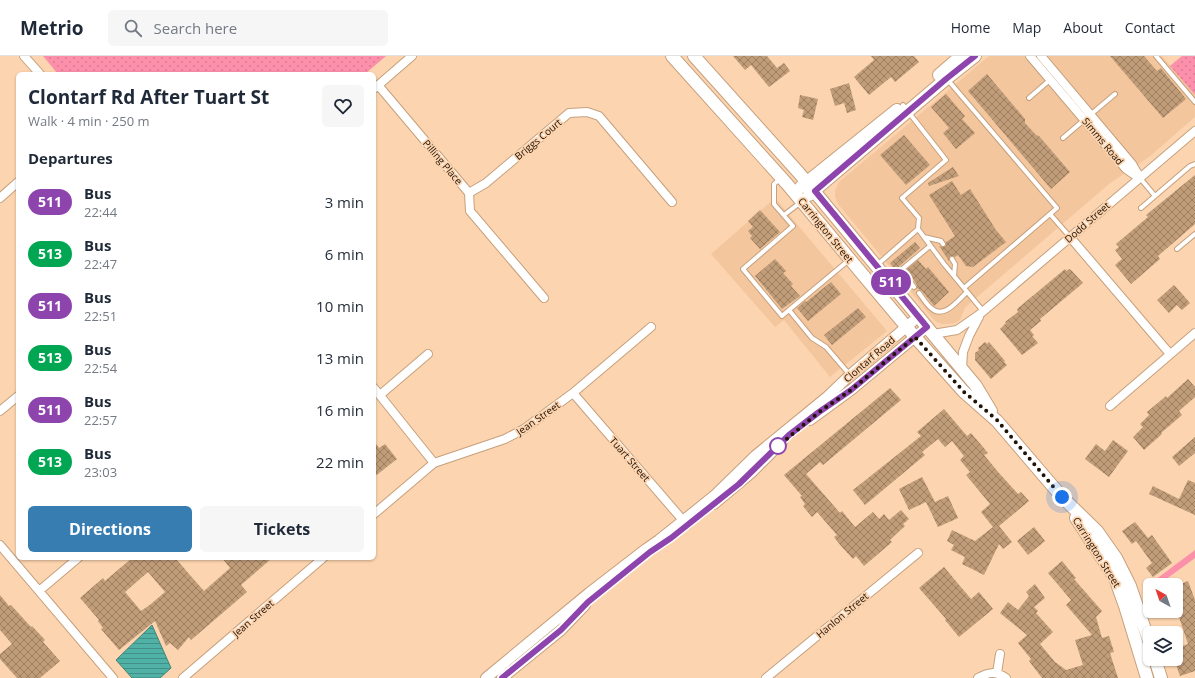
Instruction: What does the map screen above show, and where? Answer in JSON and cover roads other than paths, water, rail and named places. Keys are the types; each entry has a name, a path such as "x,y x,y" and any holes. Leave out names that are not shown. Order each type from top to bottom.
{"main road":[{"name":"Carrington Street","path":"672,56 782,178 906,327 964,392 997,420"},
{"name":"Carrington Street","path":"694,56 811,186 962,368 976,386 997,420 1062,497 1097,531 1116,558 1130,586 1144,626"},
{"path":"944,76 961,56"},
{"path":"798,197 944,76 975,56"},
{"name":"Carrington Street","path":"1062,497 1115,578 1126,606 1148,678"},
{"path":"1157,666 1161,678"}],"street":[{"path":"24,56 38,72"},
{"path":"376,87 412,56"},
{"name":"Simms Road","path":"1030,56 1053,77 1132,164 1139,178"},
{"name":"Simms Road","path":"1041,56 1053,77"},
{"name":"Pilling Place","path":"376,87 469,193 470,211 544,298"},
{"name":"Briggs Court","path":"469,193 486,183 569,113 587,112 599,116 672,202"},
{"name":"Dodd Street","path":"930,330 957,330 982,313 1195,131"},
{"path":"0,198 16,184"},
{"path":"1070,237 1170,354"},
{"name":"Dodd Street","path":"962,368 963,352 969,336 982,313"},
{"name":"Clontarf Road","path":"502,678 561,630 588,602 685,523 755,456 827,397 850,375 919,316"},
{"name":"Jean Street","path":"376,512 434,463 515,435 524,429 572,393 651,327"},
{"name":"Clontarf Road","path":"486,678 594,589 745,479 789,435 851,390 915,337 930,330"},
{"path":"1110,406 1195,333"},
{"path":"380,395 428,354"},
{"path":"376,390 434,463"},
{"name":"Tuart Street","path":"572,393 685,523"},
{"path":"0,412 16,398"},
{"path":"0,545 113,678"},
{"name":"Hanlon Street","path":"766,678 918,553"},
{"path":"39,591 76,560"},
{"name":"Jean Street","path":"183,678 321,560"},
{"path":"997,673 1000,654"},
{"path":"978,678 987,674 997,673 1006,678"}],"lane":[{"path":"1156,56 1195,102"},
{"path":"919,293 931,308 940,312 948,309 966,290 1057,208 944,76"},
{"path":"1029,98 1053,77"},
{"path":"1063,138 1115,94"},
{"path":"906,108 946,160 902,198 919,218 918,229 966,290 982,313"},
{"path":"1141,208 1190,166 1195,164"},
{"path":"782,178 774,184 774,204 793,226 743,269 782,316 850,260"},
{"path":"1139,178 1155,196"},
{"path":"784,215 798,197"},
{"path":"1050,214 1070,237"},
{"path":"877,265 918,229"},
{"path":"1177,249 1195,234"},
{"path":"924,237 943,244"},
{"path":"914,287 901,270 930,246"},
{"path":"952,259 955,264 954,276"},
{"path":"789,310 812,338 826,347 850,375"}],"water":[{"path":"152,625 171,668 160,678 132,678 116,660"}]}
